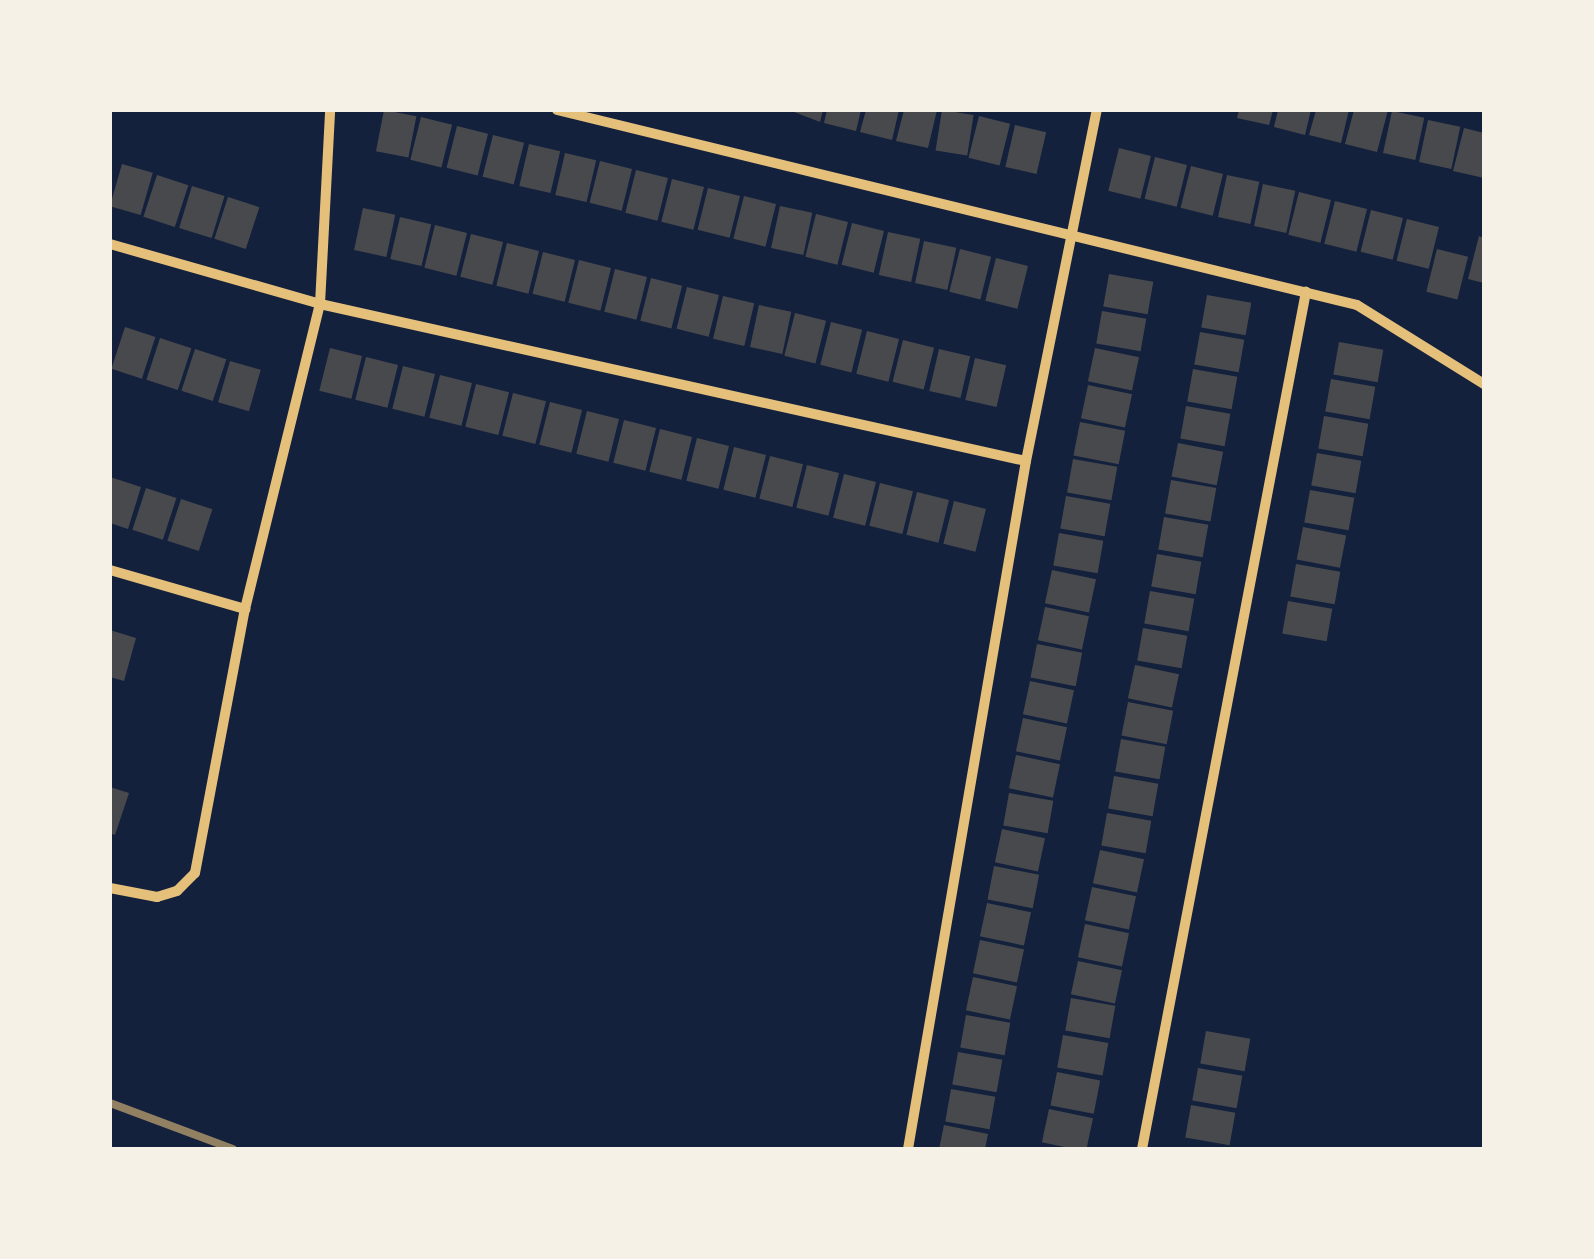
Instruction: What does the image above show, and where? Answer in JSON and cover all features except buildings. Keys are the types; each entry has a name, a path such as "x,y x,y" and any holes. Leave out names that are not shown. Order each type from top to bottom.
{"street":[{"path":"110,888 158,896 177,891 194,873 246,609 320,304 330,110"},
{"path":"557,110 1306,292 1382,318 1482,377"},
{"path":"908,1144 1026,460 1096,110"},
{"path":"110,244 320,304 1026,460"},
{"path":"1142,1149 1306,292"},
{"path":"110,570 246,609"}],"railway":[{"path":"110,1103 233,1149"}]}
